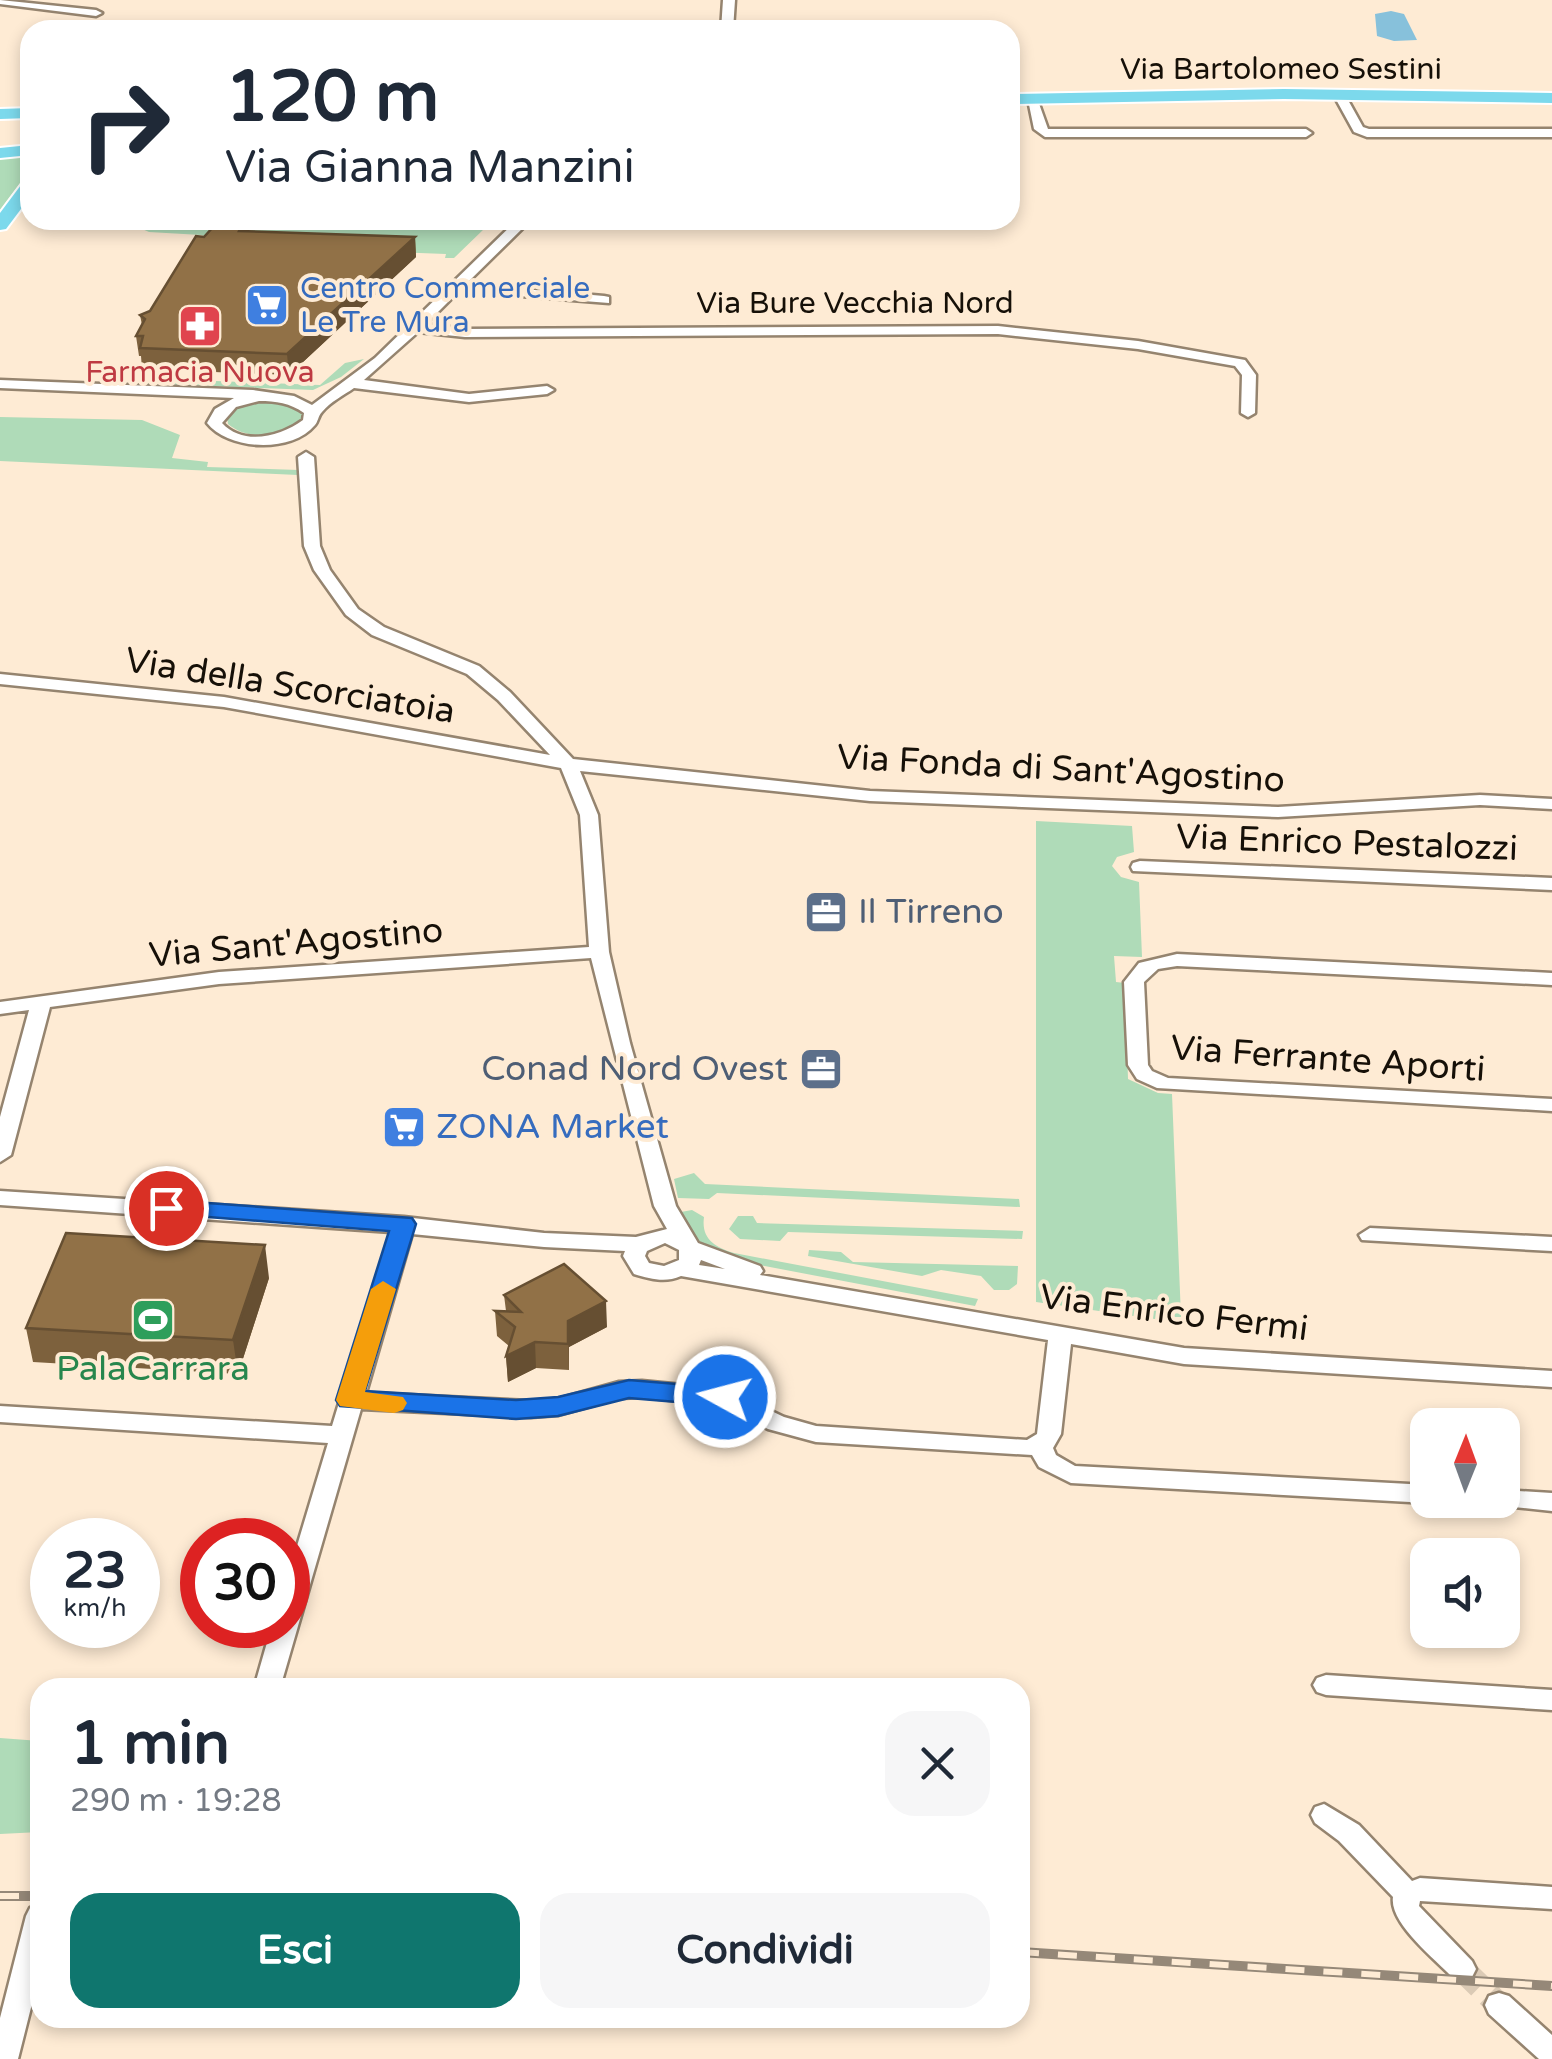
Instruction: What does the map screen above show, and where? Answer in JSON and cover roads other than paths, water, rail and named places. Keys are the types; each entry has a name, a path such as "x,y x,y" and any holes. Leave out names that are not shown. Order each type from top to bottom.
{"main road":[{"name":"Via Bartolomeo Sestini","path":"1020,99 1340,94 1552,98"},
{"path":"0,225 20,198"}],"street":[{"path":"0,1 96,13"},
{"path":"1340,94 1358,128 1367,133 1552,133"},
{"path":"1031,98 1040,130 1049,133 1306,134"},
{"path":"260,440 288,436 311,417 415,327 514,230"},
{"path":"456,287 604,300"},
{"name":"Via Bure Vecchia Nord","path":"415,327 465,333 1044,332 1240,364 1249,375 1248,413"},
{"path":"306,457 260,440 220,432 214,422 218,413 236,402 314,395 350,383 469,398 547,390"},
{"path":"0,384 174,391 302,403 311,417 312,449 306,457 312,546 322,570 352,612 378,631 473,670 504,696 568,764 589,815 599,952 666,1206 686,1253"},
{"path":"174,391 204,398 218,413"},
{"name":"Via della Scorciatoia","path":"0,679 224,702 568,764"},
{"name":"Via Fonda di Sant'Agostino","path":"568,764 930,800 1278,812 1480,800 1552,804"},
{"name":"Via Enrico Pestalozzi","path":"1140,867 1552,884"},
{"name":"Via Sant'Agostino","path":"0,1008 219,978 599,952"},
{"name":"Via Ferrante Aporti","path":"1552,978 1192,960 1158,962 1135,978 1138,1065 1144,1075 1156,1082 1552,1105"},
{"path":"0,1155 41,1004"},
{"path":"0,1198 404,1224 642,1249 668,1236 686,1253"},
{"path":"642,1249 666,1206"},
{"path":"310,1536 404,1224"},
{"path":"1370,1235 1552,1244"},
{"path":"642,1249 657,1274 686,1253"},
{"name":"Via Enrico Fermi","path":"686,1253 792,1286 1060,1337 1249,1362 1552,1380"},
{"path":"350,1400 531,1409 619,1390 642,1389 725,1397 776,1423 816,1434 1020,1448 1040,1446 1048,1439 1060,1337"},
{"path":"0,1414 338,1435"},
{"path":"1040,1446 1047,1461 1070,1474 1410,1493"},
{"path":"1520,1500 1552,1502"},
{"path":"271,1678 279,1648"},
{"path":"1326,1685 1552,1700"},
{"path":"1324,1815 1350,1833 1407,1894 1409,1914 1462,1969"},
{"path":"1407,1894 1420,1889 1552,1898"},
{"path":"4,2059 30,1956"},
{"path":"1500,2004 1552,2053"}],"water":[{"path":"1375,14 1404,14 1417,40 1394,41 1377,36"}],"tunnel":[{"path":"1462,1969 1499,2005"}],"railway":[{"path":"0,1896 30,1896"},
{"path":"1030,1953 1552,1986"}],"place":[{"name":"Centro Commerciale Le Tre Mura","path":"267,305"},
{"name":"Farmacia Nuova","path":"200,326"},
{"name":"Il Tirreno","path":"826,912"},
{"name":"Conad Nord Ovest","path":"821,1069"},
{"name":"ZONA Market","path":"404,1127"},
{"name":"PalaCarrara","path":"153,1320"}]}
